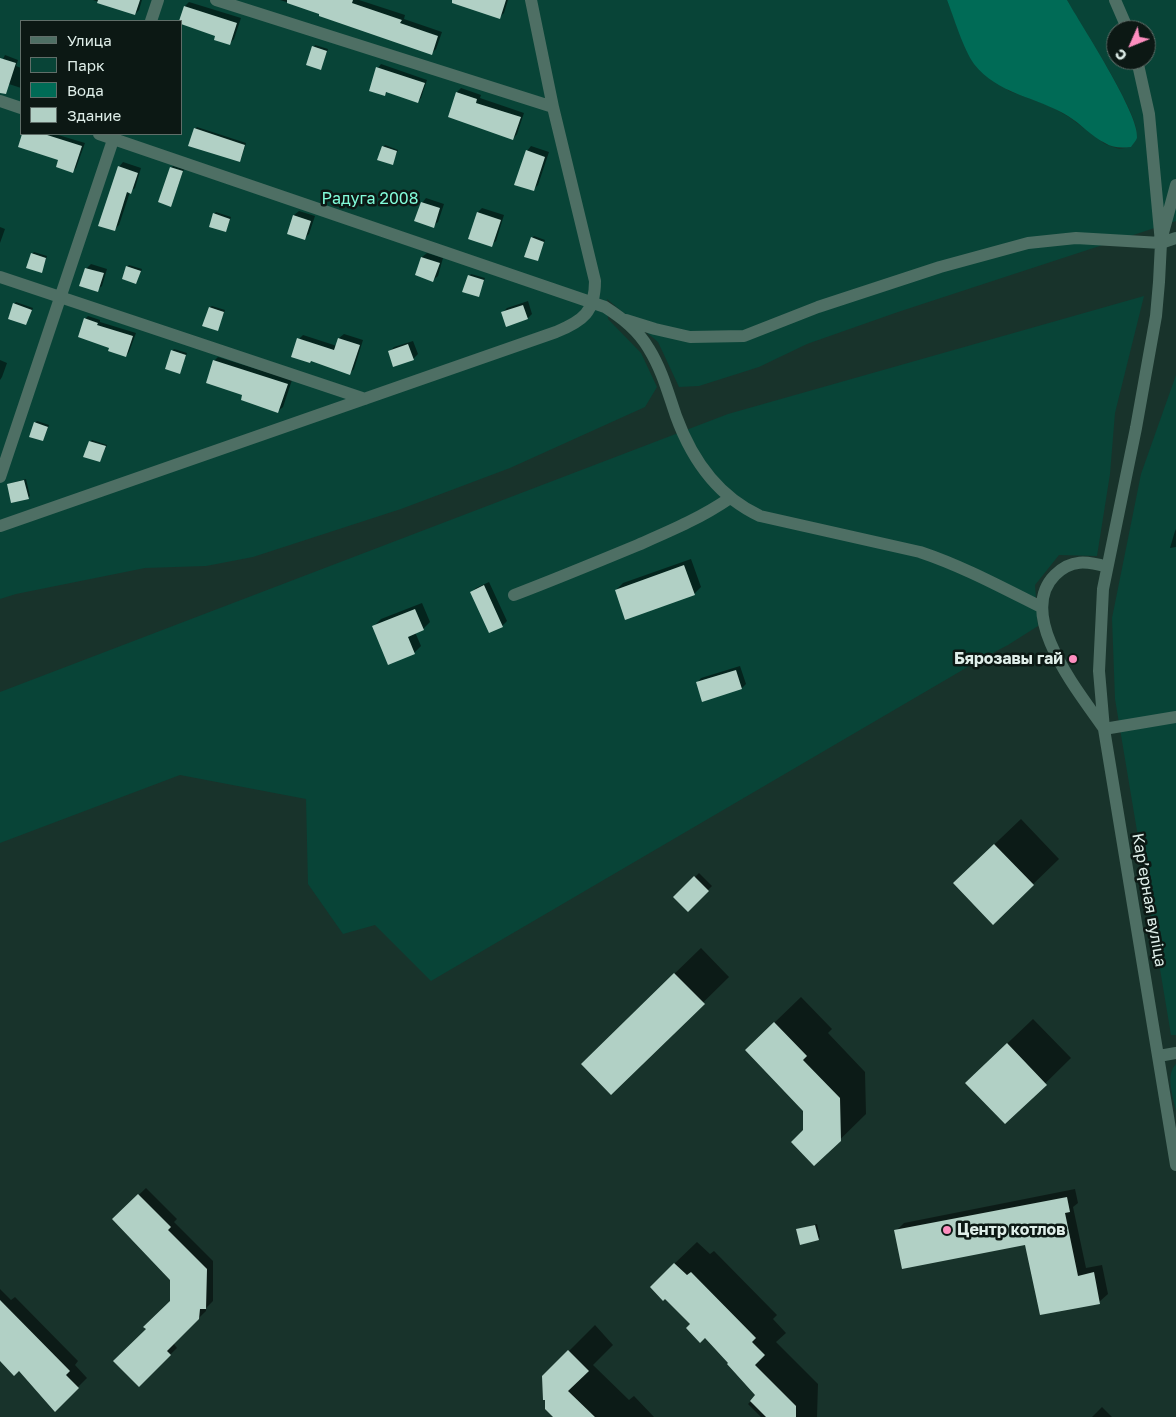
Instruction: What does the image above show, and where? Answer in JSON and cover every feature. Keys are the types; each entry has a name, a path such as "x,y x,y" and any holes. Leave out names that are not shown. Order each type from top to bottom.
{"street":[{"path":"152,20 158,0"},
{"path":"216,0 553,107"},
{"path":"0,526 567,328 586,315 593,302 595,281 553,107 531,0"},
{"path":"1115,0 1124,20"},
{"path":"1107,567 1136,428 1156,316 1160,282 1160,243 1149,114 1139,70"},
{"path":"0,101 20,108"},
{"path":"0,478 4,454 60,297 114,136 605,307 624,319 640,335 655,359 685,439 696,461 730,498 760,516 920,552 945,560 1041,607"},
{"path":"1160,243 1176,185"},
{"path":"624,319 654,329 690,337 744,336 818,307 985,254 1028,243 1076,238 1160,243 1176,238"},
{"path":"0,277 365,399"},
{"path":"514,595 683,526 710,512 730,498"},
{"name":"Карʼерная вуліца","path":"1104,729 1057,655 1046,629 1041,607 1046,585 1065,566 1080,562 1107,567 1103,589 1099,646 1104,729 1176,1165"},
{"path":"1104,729 1176,717"},
{"path":"1159,1056 1176,1054"}],"green space":[{"name":"Радуга 2008","path":"0,0 947,0 974,63 1009,91 1050,106 1069,117 1105,144 1119,149 1131,147 1137,137 1136,126 1130,110 1109,70 1156,70 1156,20 1106,20 1106,66 1067,0 1176,0 1176,221 898,312 807,344 759,367 699,386 679,387 658,342 607,299 608,319 641,353 657,387 645,407 510,468 401,509 253,557 206,566 145,568 16,594 0,599"},
{"path":"1144,296 1115,413 1110,474 1097,556 1059,555 1035,585 1038,626 431,981 375,925 343,934 308,884 306,799 180,775 0,843 0,692 728,414"},
{"path":"1176,375 1176,1035 1171,1035 1115,699 1112,618 1141,474"},
{"path":"1176,1064 1176,1111 1170,1080"}],"water":[{"path":"947,0 1067,0 1130,110 1136,127 1137,138 1131,147 1108,145 1068,116 994,82 974,64 959,33"}],"building":[{"path":"98,0 140,0 135,15 97,3"},
{"path":"287,0 353,0 352,3 402,20 400,23 438,36 432,55 319,16 319,14 287,3"},
{"path":"452,0 506,0 500,19 452,3"},
{"path":"184,6 237,23 230,45 214,40 215,36 182,24 182,20 179,20"},
{"path":"312,46 327,51 321,70 306,65"},
{"path":"0,58 16,63 6,94 0,93"},
{"path":"376,67 425,83 418,103 386,92 385,96 369,91"},
{"path":"456,92 477,99 476,103 521,117 513,140 448,117"},
{"path":"194,128 245,145 240,162 188,146"},
{"path":"22,135 47,135 82,146 73,173 56,167 58,160 18,147"},
{"path":"382,146 397,151 393,165 377,160"},
{"path":"526,150 545,157 534,191 514,185"},
{"path":"118,166 138,173 131,194 127,192 115,231 98,226"},
{"path":"170,167 183,171 171,207 158,202"},
{"path":"421,202 440,208 434,228 414,221"},
{"path":"477,212 501,220 492,247 468,239"},
{"path":"213,213 230,219 226,232 209,227"},
{"path":"293,215 311,221 305,240 287,234"},
{"path":"531,237 544,242 538,261 524,257"},
{"path":"31,253 46,258 42,273 26,268"},
{"path":"421,257 440,263 433,282 415,275"},
{"path":"126,266 141,271 136,284 122,279"},
{"path":"85,268 104,273 98,292 79,286"},
{"path":"468,275 484,280 479,297 462,292"},
{"path":"13,303 32,310 26,325 8,319"},
{"path":"523,305 528,319 506,327 501,312"},
{"path":"209,307 224,312 218,331 202,326"},
{"path":"84,318 98,323 97,325 133,336 126,357 108,351 109,348 78,337"},
{"path":"297,338 334,350 338,338 360,345 350,375 311,361 310,363 291,357"},
{"path":"408,344 414,360 393,367 388,351"},
{"path":"171,350 186,355 180,374 165,369"},
{"path":"213,360 288,384 278,413 241,400 242,395 206,383"},
{"path":"34,422 48,427 43,441 29,437"},
{"path":"89,441 106,446 100,462 83,457"},
{"path":"24,480 29,499 11,503 7,484"},
{"path":"684,565 695,595 625,620 615,590"},
{"path":"484,585 503,627 489,633 470,592"},
{"path":"415,609 424,630 408,637 415,654 388,665 372,626"},
{"path":"736,670 742,689 702,702 696,682"},
{"path":"994,844 1034,885 993,925 953,883"},
{"path":"694,876 709,891 688,912 673,897"},
{"path":"674,973 705,1004 611,1095 581,1064"},
{"path":"774,1022 807,1056 803,1060 840,1098 841,1141 814,1166 791,1142 803,1130 803,1111 745,1050"},
{"path":"1007,1043 1047,1085 1005,1124 965,1083"},
{"path":"138,1194 171,1227 168,1230 207,1269 206,1309 200,1309 199,1319 167,1351 171,1355 139,1387 113,1361 146,1329 143,1327 170,1301 170,1280 112,1219"},
{"path":"1067,1197 1070,1212 1065,1213 1078,1276 1094,1272 1100,1304 1040,1315 1025,1245 902,1269 894,1230"},
{"path":"815,1225 819,1240 800,1245 796,1229"},
{"path":"674,1263 687,1275 691,1272 756,1338 752,1342 765,1355 755,1365 796,1406 796,1417 766,1417 750,1401 755,1395 728,1363 705,1338 700,1343 686,1328 690,1324 650,1287"},
{"path":"0,1300 70,1371 66,1375 79,1388 55,1412 19,1371 14,1376 0,1361"},
{"path":"568,1350 589,1371 568,1391 595,1417 553,1417 545,1409 542,1376"}],"place":[{"name":"Бярозавы гай","path":"1073,659"},
{"name":"Центр котлов","path":"947,1230"}]}
